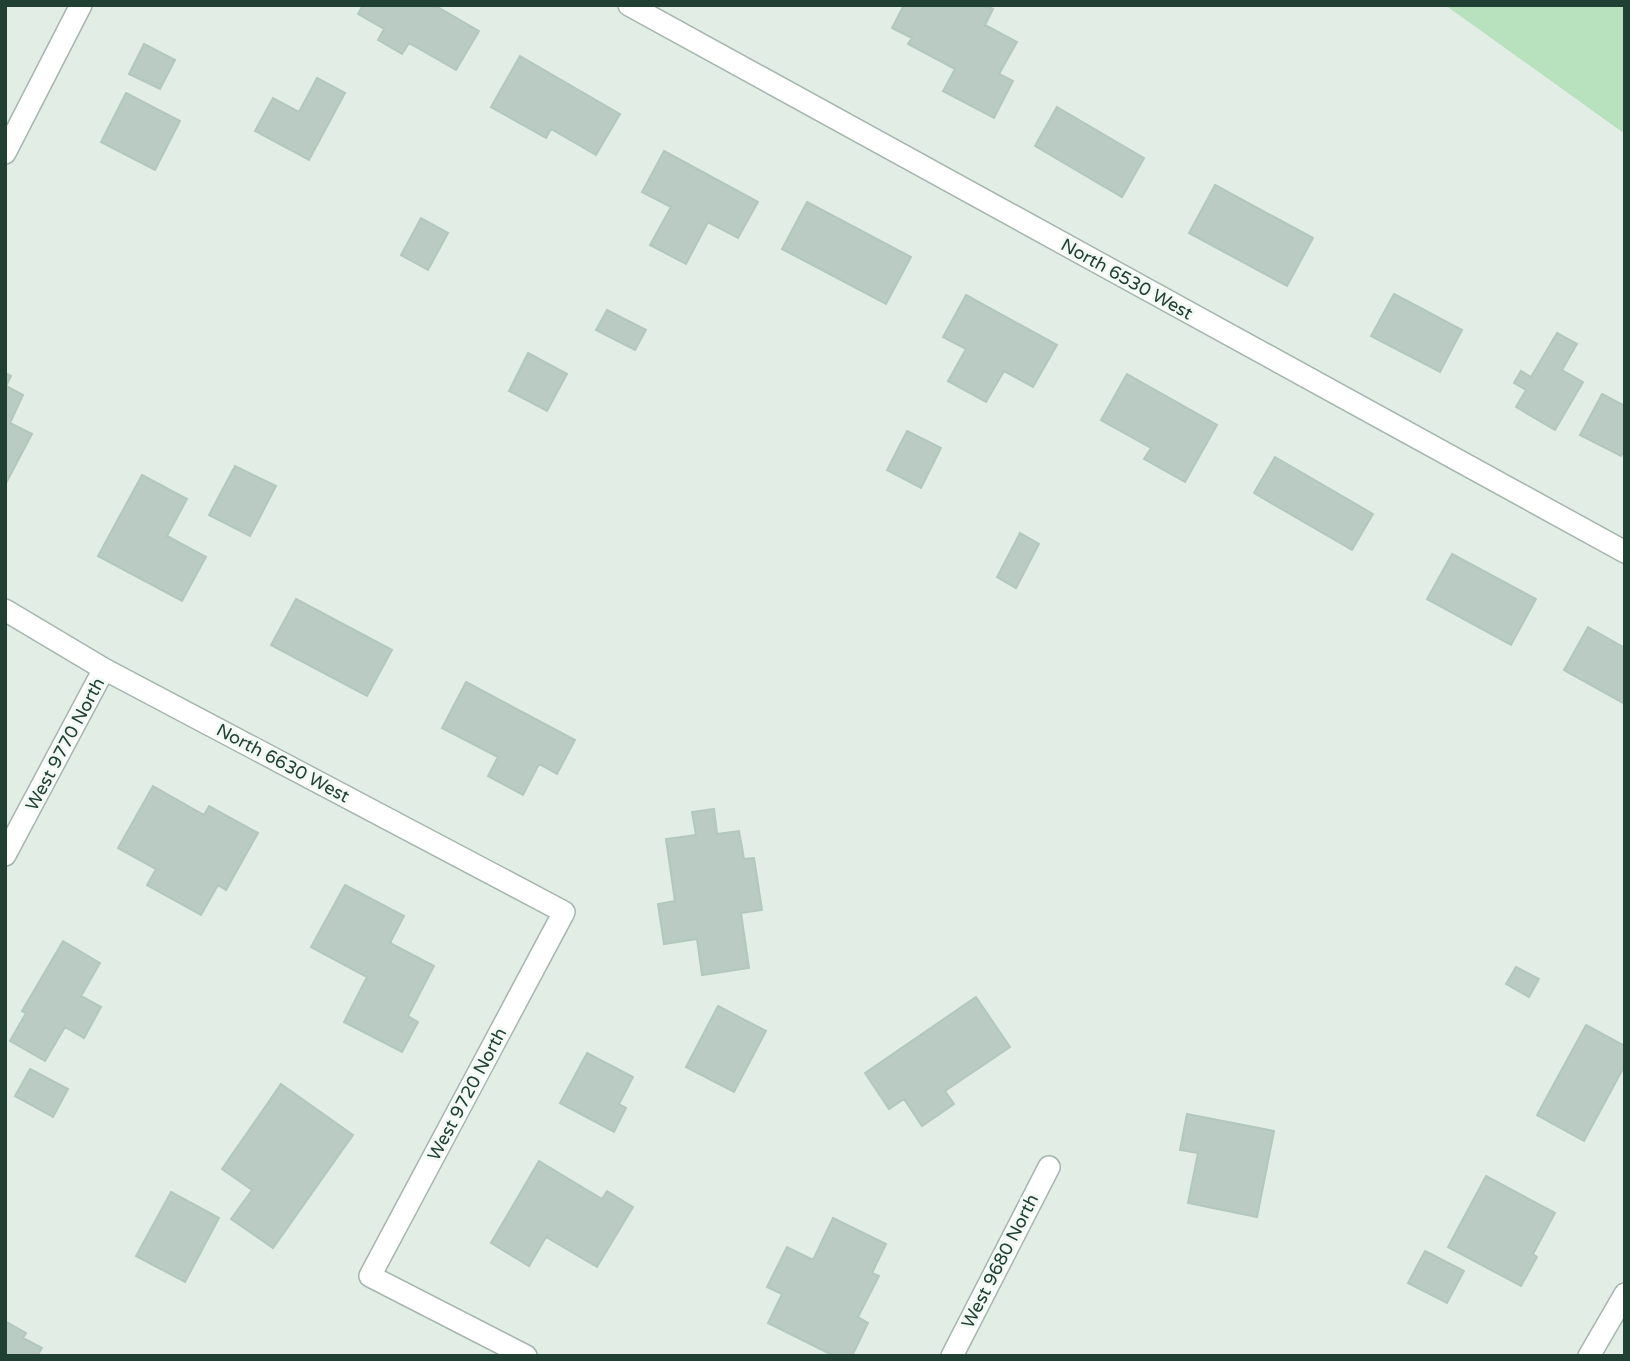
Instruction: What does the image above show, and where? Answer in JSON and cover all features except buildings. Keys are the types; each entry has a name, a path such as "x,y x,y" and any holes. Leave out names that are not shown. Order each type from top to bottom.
{"street":[{"path":"5,153 81,5"},
{"name":"North 6530 West","path":"629,5 1625,552"},
{"name":"North 6630 West","path":"5,610 104,669 564,912"},
{"name":"West 9770 North","path":"5,855 104,669"},
{"name":"West 9720 North","path":"526,1356 370,1276 564,912"},
{"name":"West 9680 North","path":"952,1356 1049,1167"},
{"path":"1589,1356 1625,1294"}],"green space":[{"path":"1445,5 1625,5 1625,134"}]}
